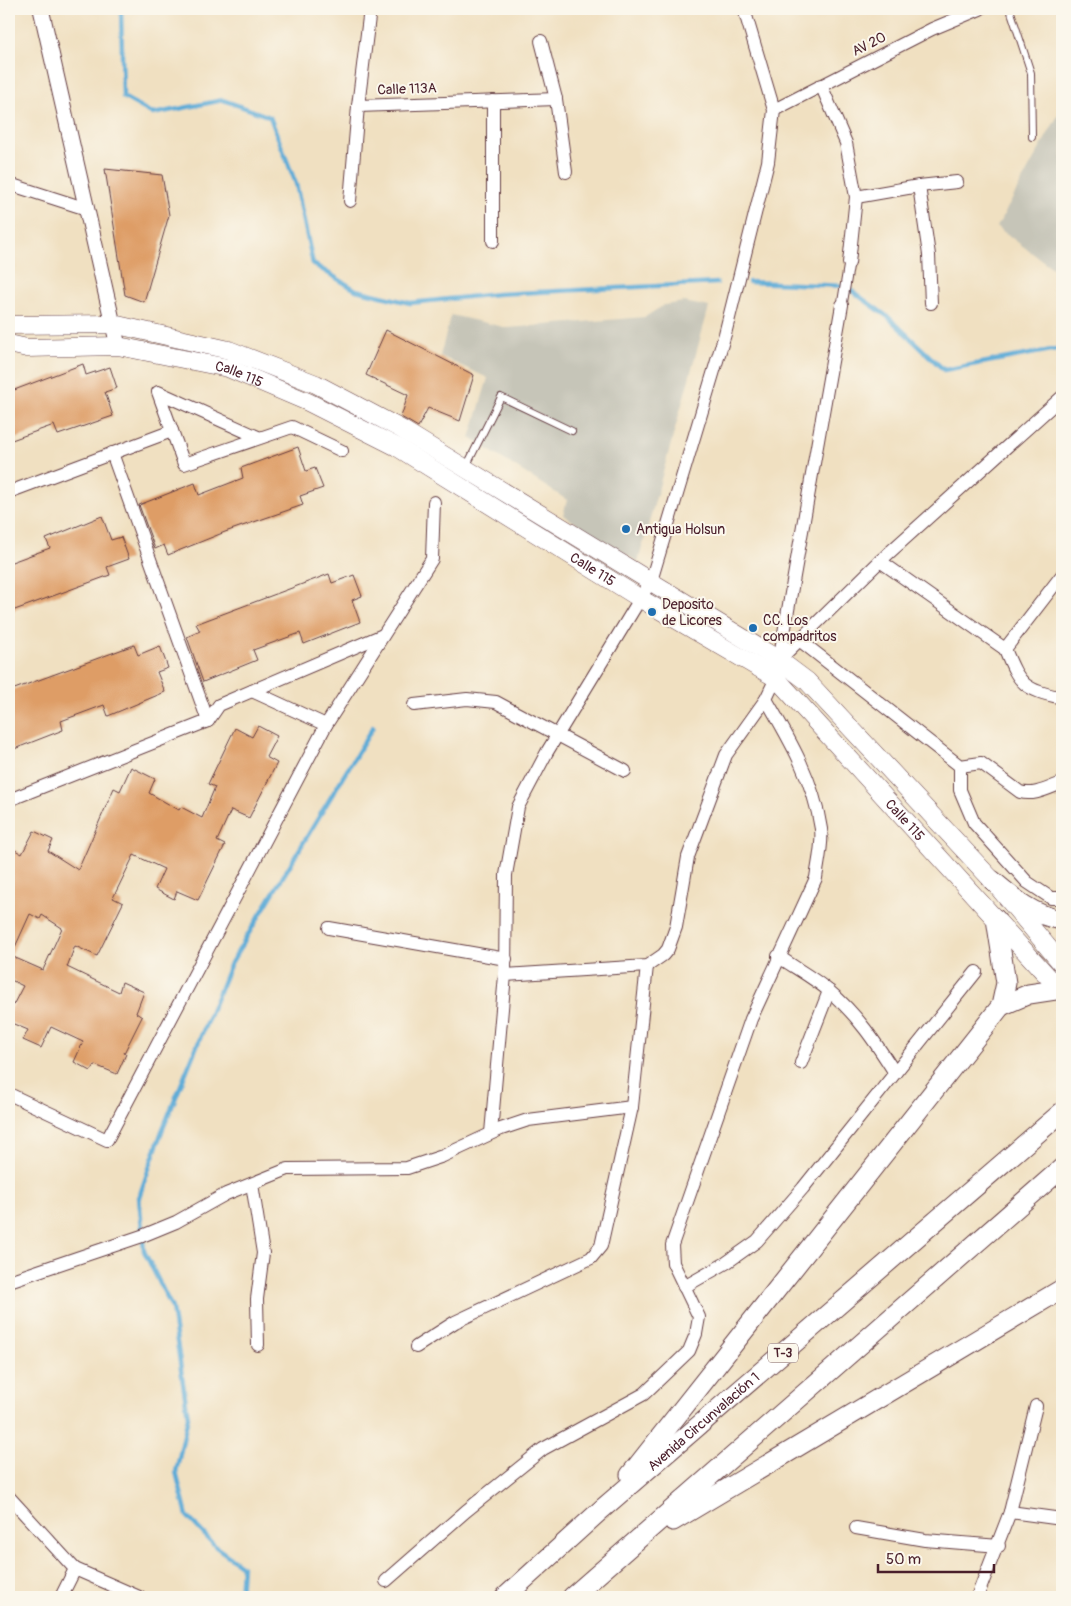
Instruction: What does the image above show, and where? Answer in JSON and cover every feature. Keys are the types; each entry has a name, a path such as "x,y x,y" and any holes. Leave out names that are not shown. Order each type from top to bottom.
{"main road":[{"name":"Calle 115","path":"9,325 113,324 229,350 316,384 401,429 779,660 807,681 992,880 1062,964"},
{"name":"Calle 115","path":"9,344 27,348 118,346 228,368 308,402 397,448 641,599 776,678 1061,990"},
{"path":"992,880 1023,905 1038,914 1062,920"},
{"path":"602,1509 1001,1006 1006,983 996,919"},
{"path":"1001,1006 1029,994 1061,990"},
{"name":"Avenida Circunvalación 1","path":"505,1597 602,1509 1062,1112"},
{"path":"572,1597 1062,1168"},
{"path":"633,1544 1062,1288"}],"street":[{"path":"41,9 118,346"},
{"name":"Calle 113A","path":"370,9 358,106 556,99"},
{"path":"491,1133 506,959 506,875 518,806 558,734 651,581 725,334 768,162 774,110 744,9"},
{"name":"AV 20","path":"774,110 932,29 980,9"},
{"path":"541,41 556,99 566,172"},
{"path":"505,975 647,966 668,949 676,927 688,857 726,755 766,698 776,678 842,306 856,197 846,143 821,85"},
{"path":"493,102 493,241"},
{"path":"350,201 358,106"},
{"path":"856,197 919,186 957,182"},
{"path":"9,184 87,209"},
{"path":"919,186 929,255 932,303"},
{"path":"260,438 158,392 184,464 260,438 292,427 342,452"},
{"path":"779,660 798,639 880,561 1062,397"},
{"path":"9,492 172,431"},
{"path":"112,453 208,721"},
{"path":"9,1094 108,1140 326,725 432,559 434,502"},
{"path":"880,561 1005,649 1016,675 1034,692 1062,698"},
{"path":"1005,649 1062,574"},
{"path":"9,800 208,721 219,705 383,635"},
{"path":"798,639 960,766 981,763 1020,792 1028,794 1035,794 1062,783"},
{"path":"252,691 326,725"},
{"path":"386,1581 466,1511 543,1449 644,1394 689,1351 700,1317 674,1263 672,1245 751,1019 778,956 816,878 822,830 808,779 794,747 766,698"},
{"path":"414,704 467,699 496,702 625,771"},
{"path":"960,766 960,790 974,823 1027,882 1051,898 1062,898"},
{"path":"329,928 506,959"},
{"path":"778,956 828,990 869,1033 895,1073"},
{"path":"416,1347 455,1322 591,1258 601,1246 632,1107 647,966"},
{"path":"684,1287 726,1263 757,1241 803,1188 976,972"},
{"path":"802,1063 828,990"},
{"path":"9,1281 142,1236 176,1222 226,1194 288,1170 407,1168 443,1156 491,1133 528,1120 632,1107"},
{"path":"252,1184 263,1253 257,1298 258,1345"},
{"path":"977,1597 999,1546 1010,1512 1036,1406"},
{"path":"9,1497 75,1569 139,1597"},
{"path":"1010,1512 1062,1519"},
{"path":"856,1528 925,1540 999,1546"},
{"path":"61,1597 75,1569"}],"lane":[{"path":"1010,9 1031,73 1032,137"},
{"path":"465,468 501,397 572,431"}],"shaded area":[{"path":"1062,108 1062,275 997,227"},
{"path":"684,302 709,307 638,562 563,515 567,500 470,438 488,378 440,356 451,315 508,328 645,317 664,305"}],"building":[{"path":"105,169 162,175 169,215 144,302 125,295"},
{"path":"386,330 474,375 460,421 428,408 418,427 401,417 408,395 366,375"},
{"path":"83,364 86,375 110,367 117,388 105,392 113,416 58,435 54,425 9,441 9,392"},
{"path":"298,447 306,471 315,468 323,488 300,496 303,505 225,532 168,555 164,545 155,549 139,505 195,483 199,495 243,478 241,468"},
{"path":"102,516 111,540 121,537 129,559 107,567 110,575 12,611 9,603 9,563 50,548 46,539"},
{"path":"329,574 332,583 354,575 362,596 352,600 360,622 304,644 300,633 253,650 257,660 203,682 187,637 200,631 196,624"},
{"path":"134,645 138,655 160,646 168,668 157,672 165,692 108,716 104,705 61,721 63,730 9,751 9,691"},
{"path":"258,726 277,736 266,757 277,763 249,818 231,810 217,841 225,845 198,900 177,891 174,899 155,889 164,869 134,855 113,898 123,903 97,956 75,946 67,967 119,992 122,982 144,992 136,1013 142,1017 124,1053 126,1054 117,1074 95,1065 91,1071 74,1062 83,1042 51,1027 41,1048 23,1040 28,1030 9,1022 9,1013 23,986 9,979 9,862 15,850 22,854 34,831 53,840 48,851 78,870 114,788 120,791 131,767 155,779 149,793 179,810 181,807 202,818 215,787 208,784 235,728 252,737","holes":["30,914 40,919 42,915 62,928 43,970 11,956"]}],"waterway":[{"path":"121,9 123,97 153,114 223,100 270,117 296,184 313,264 356,290 410,303 497,294 717,283"},
{"path":"749,282 845,286 888,317 944,370 1062,348"},
{"path":"240,1597 242,1566 216,1547 187,1516 176,1472 188,1417 172,1308 144,1251 139,1197 162,1131 231,963 373,727"}],"place":[{"name":"Antigua Holsun","path":"626,529"},
{"name":"Deposito de Licores","path":"652,612"},
{"name":"CC. Los compadritos","path":"753,628"}]}
